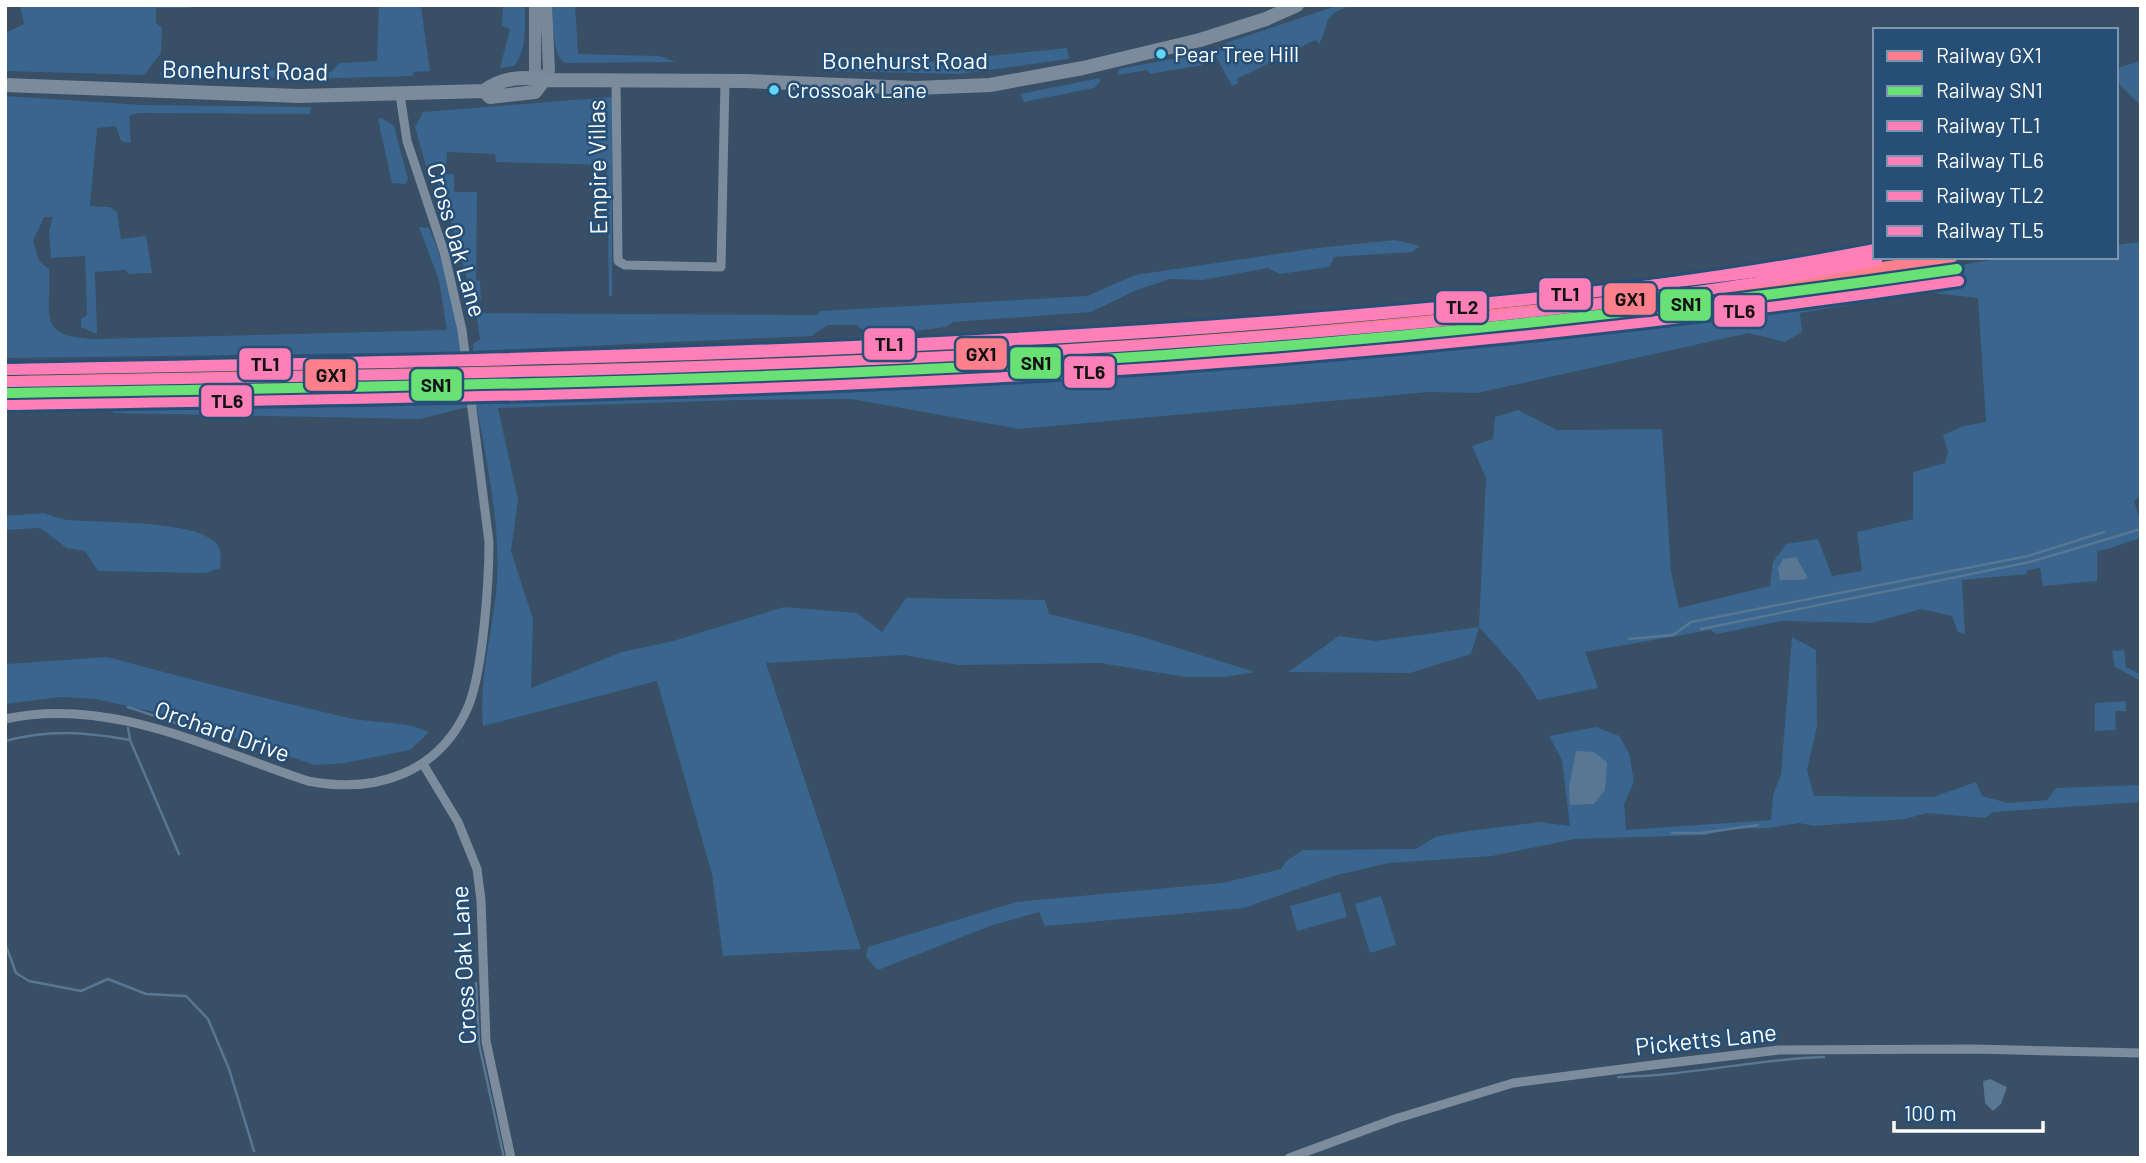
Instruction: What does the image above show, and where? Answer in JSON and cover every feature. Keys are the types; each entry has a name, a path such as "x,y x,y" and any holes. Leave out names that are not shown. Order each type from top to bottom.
{"main road":[{"name":"Bonehurst Road","path":"5,85 150,92 400,95 484,91 494,83 518,78 725,81 874,88 990,85 1083,68 1200,40 1266,19 1297,5"}],"street":[{"path":"535,5 535,72 544,80 549,70 545,5"},
{"name":"Empire Villas","path":"616,80 618,261 625,265 721,267 725,81"},
{"name":"Cross Oak Lane","path":"400,95 407,141 443,251 462,330 489,542 484,616 468,707 448,740 423,764 458,822 477,869 481,900 486,1041 511,1158"},
{"name":"Orchard Drive","path":"5,719 56,713 118,717 333,786 361,786 385,781 423,764"},
{"name":"Picketts Lane","path":"1289,1158 1395,1119 1513,1083 1665,1063 1779,1050 1974,1049 2141,1054"}],"shaded area":[{"path":"20,5 192,5 190,8 156,8 156,23 162,28 161,53 144,75 5,71 5,33 24,24"},
{"path":"379,5 421,7 430,71 413,72 413,76 307,79 305,72 331,72 339,63 377,61"},
{"path":"503,5 525,5 525,29 518,60 514,66 500,68 510,29 502,26"},
{"path":"552,5 575,5 578,54 659,56 676,62 565,63 555,46"},
{"path":"1339,5 1353,5 1331,16 1319,44 1316,40 1311,42 1237,79 1238,83 1232,86 1214,53 1226,43"},
{"path":"1067,48 1069,59 959,74 831,71 827,63 929,62"},
{"path":"1199,54 1203,65 1150,74 1147,70 1118,75 1119,69"},
{"path":"2141,61 2141,106 2118,83 2118,67"},
{"path":"197,66 203,67 207,76 159,75 163,69 193,69"},
{"path":"214,70 290,71 291,78 217,77"},
{"path":"1100,78 1094,88 1024,102 1020,94"},
{"path":"5,96 142,105 311,107 310,114 139,113 129,116 131,143 121,141 116,126 97,128 90,206 110,207 117,212 121,239 146,236 152,273 128,274 126,270 95,272 97,334 81,327 81,319 87,315 85,256 51,258 49,231 53,217 44,217 33,241 39,261 49,269 51,321 56,329 64,334 97,339 447,330 439,280 419,227 429,228 440,257 462,352 5,358"},
{"path":"612,97 612,296 609,296 607,165 496,162 495,154 447,152 446,164 432,169 426,166 415,127 423,112"},
{"path":"382,118 394,126 408,179 406,184 392,183 378,119"},
{"path":"443,174 454,174 454,192 477,192 476,280 480,281 481,301 473,301 451,221 435,178"},
{"path":"1395,240 1420,246 1412,252 1334,257 1329,267 1280,274 1268,268 1203,280 1170,279 1137,290 1091,312 953,322 946,327 871,337 857,325 827,325 812,336 473,351 473,344 480,339 476,313 817,315 820,311 1087,296 1135,275 1317,248"},
{"path":"2141,242 2141,495 2134,501 2141,522 2141,538 2097,551 2097,581 2043,586 2040,568 2027,570 2027,574 1962,580 1965,634 1958,632 1952,616 1921,609 1871,623 1781,621 1717,634 1710,630 1585,652 1598,688 1538,700 1520,673 1479,627 1486,478 1472,446 1493,439 1495,417 1518,410 1557,430 1662,429 1671,571 1679,608 1770,586 1773,562 1786,544 1818,539 1832,576 1862,571 1857,532 1913,519 1913,472 1945,463 1948,452 1943,435 1964,426 1986,422 1978,298 1926,292 1800,313 1802,332 1785,342 1749,333 1477,393 1429,392 1020,429 851,399 498,408 518,500 511,551 533,619 531,688 622,652 673,641 784,607 857,613 882,632 906,598 1045,600 1049,614 1136,635 1255,672 1224,677 1185,677 1100,663 959,665 904,655 766,663 861,949 723,956 712,874 657,681 483,726 486,660 496,593 497,547 493,501 477,408 464,408 420,419 113,413 114,395 5,397 5,390 429,383 500,377 1073,361 1252,350 1465,331 1621,311 1647,316 1702,304 1928,276 1950,268 1997,259 2118,259 2118,245"},
{"path":"44,513 67,520 167,526 203,535 217,545 221,558 220,568 205,573 98,571 85,551 67,548 40,528 5,530 5,516"},
{"path":"1796,557 1808,578 1780,581 1778,568 1783,559"},
{"path":"1479,627 1471,654 1410,673 1288,672 1339,636 1375,641"},
{"path":"1792,637 1816,650 1817,727 1807,770 1814,796 1933,797 1976,782 1982,796 2008,803 2047,800 2056,788 2141,785 2141,802 1993,812 1985,818 1927,813 1905,819 1814,826 1799,823 1770,828 1731,829 1706,835 1575,839 1492,856 1389,863 1337,875 1244,908 1045,926 1039,912 990,926 878,970 866,957 868,947 1016,902 1222,883 1281,869 1286,861 1303,850 1416,849 1435,837 1461,832 1539,822 1570,826 1562,760 1549,736 1596,727 1619,736 1629,753 1634,782 1624,804 1626,830 1771,820 1773,795 1781,774"},
{"path":"2124,650 2126,667 2141,675 2141,681 2115,667 2112,651"},
{"path":"107,657 315,710 409,726 429,732 410,750 345,763 315,765 163,714 96,699 61,697 5,704 7,664"},
{"path":"2126,701 2126,711 2115,711 2116,730 2095,731 2095,703"},
{"path":"1576,751 1594,752 1607,762 1605,790 1594,804 1570,805 1569,787"},
{"path":"1340,892 1347,917 1297,931 1290,906"},
{"path":"1381,896 1396,945 1370,953 1355,904"},
{"path":"1990,1079 2007,1087 2001,1104 1993,1111 1985,1103 1983,1081"}],"waterway":[{"path":"1701,629 2030,562 2141,529"},
{"path":"1629,639 1673,635 1691,622 2028,556 2104,532"},
{"path":"128,707 181,725"},
{"path":"128,728 130,739"},
{"path":"5,741 68,733 130,740 179,854"},
{"path":"1672,833 1701,833 1758,825"},
{"path":"5,943 16,973 29,981 81,991 108,979 146,994 186,996 208,1019 229,1069 254,1151"},
{"path":"476,983 479,1044 504,1158"},
{"path":"1618,1077 1824,1057"}],"rail line":[{"name":"TL2","path":"5,370 603,358 1052,339 1201,329 1539,299 1707,277 1873,249"},
{"name":"TL1","path":"5,369 708,352 1176,328 1409,310 1642,286 1873,256"},
{"name":"GX1","path":"5,381 793,363 1168,343 1617,301 1939,259"},
{"name":"TL5","path":"5,382 604,370 1053,351 1288,335 1541,311 1709,289 1877,261"},
{"name":"SN1","path":"5,393 794,375 1170,355 1620,313 1957,269"},
{"name":"TL6","path":"5,405 795,387 1171,367 1622,325 1959,281"}],"place":[{"name":"Pear Tree Hill","path":"1161,54"},
{"name":"Crossoak Lane","path":"774,90"}]}
